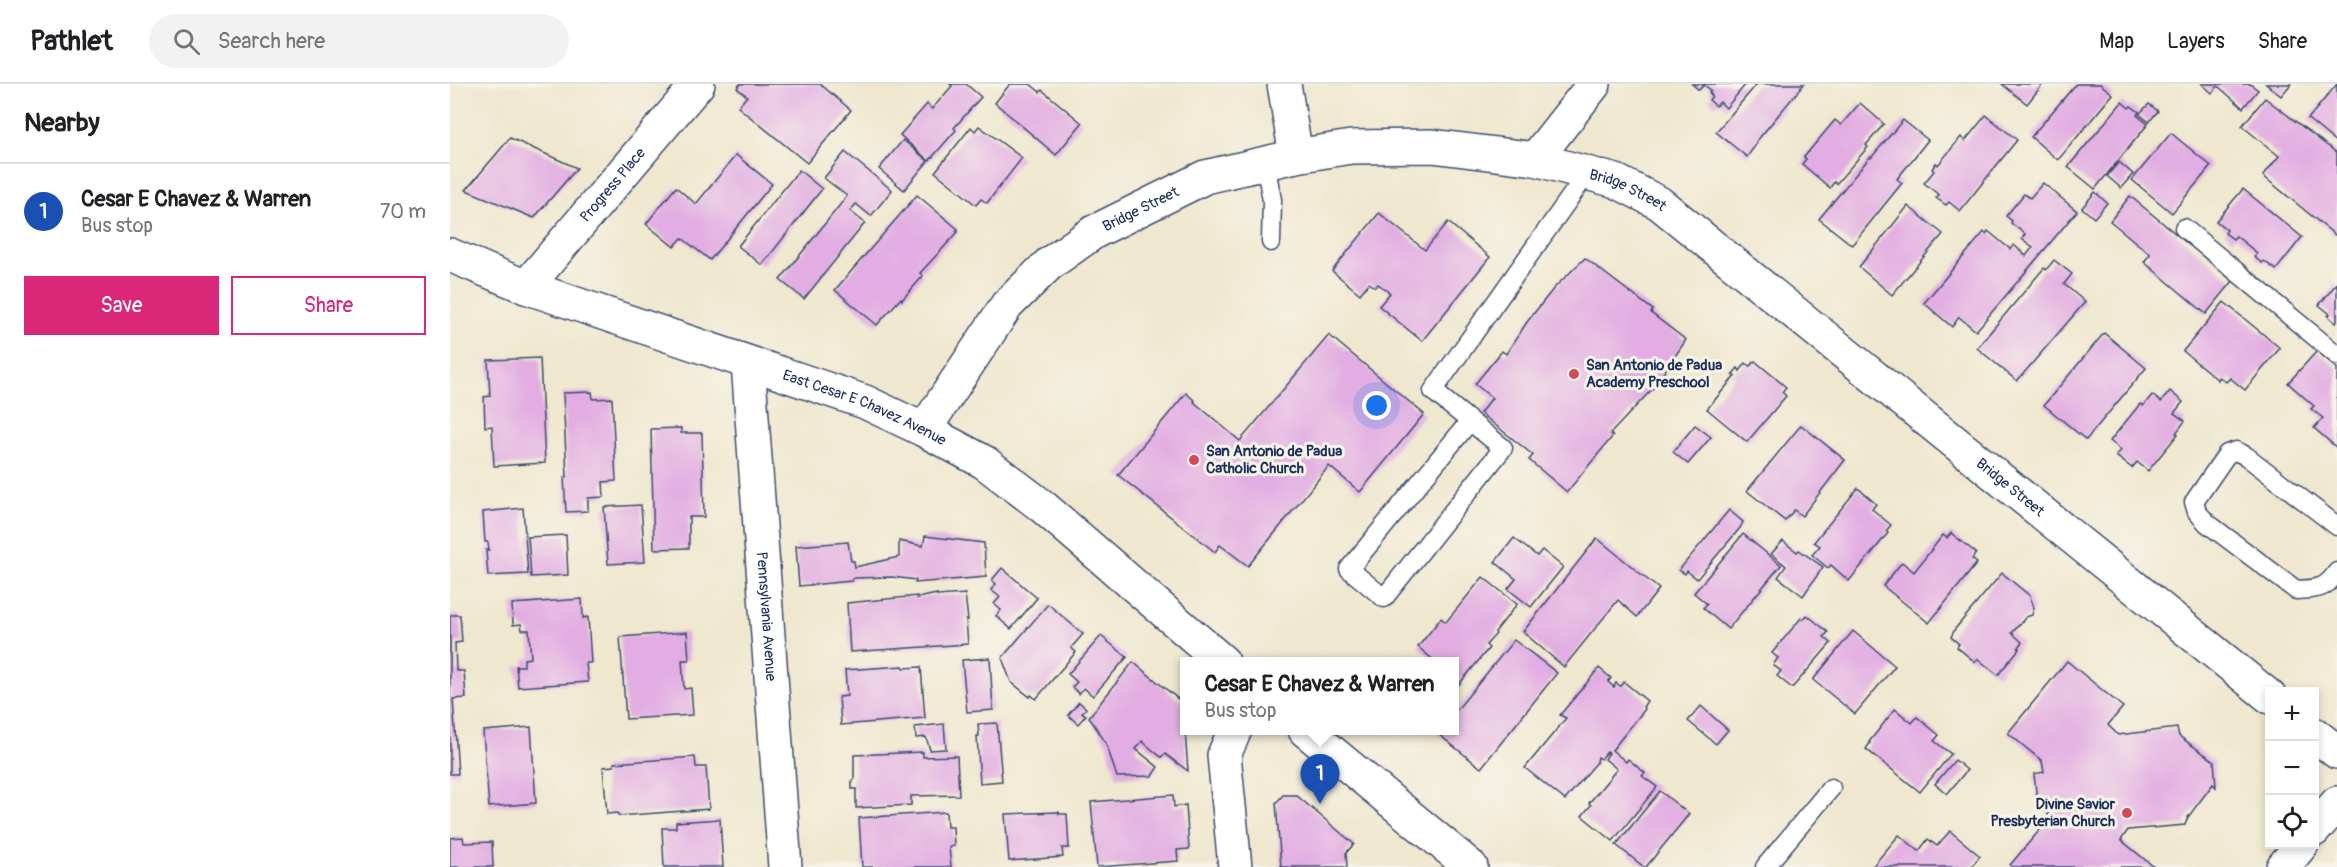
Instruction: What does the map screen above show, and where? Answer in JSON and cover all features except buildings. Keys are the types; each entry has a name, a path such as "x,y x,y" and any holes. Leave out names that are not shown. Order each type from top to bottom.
{"street":[{"name":"Progress Place","path":"526,287 698,84"},
{"path":"1284,84 1296,156"},
{"path":"1535,159 1594,84"},
{"name":"Bridge Street","path":"924,430 1007,305 1049,264 1094,232 1205,177 1296,156 1351,147 1432,146 1535,159 1616,181 1659,204 2265,693"},
{"name":"East Cesar E Chavez Avenue","path":"450,255 526,287 866,402 924,430 984,462 1042,506 1216,657"},
{"name":"Pennsylvania Avenue","path":"748,363 785,867"},
{"path":"1233,735 1224,755 1235,867"},
{"path":"1311,735 1471,867"},
{"path":"2319,738 2337,752"},
{"path":"2319,824 2337,803"},
{"path":"2283,867 2298,849"}],"lane":[{"path":"1264,163 1272,200 1271,242"},
{"path":"1470,421 1349,569 1384,598 1503,448 1470,421 1433,391 1588,172"},
{"path":"2184,228 2337,355"},
{"path":"2336,575 2327,586 2296,590 2207,523 2197,512 2194,502 2227,454 2236,451 2246,456 2337,526"},
{"path":"1765,867 1831,788"}],"place":[{"name":"San Antonio de Padua Academy Preschool","path":"1574,374"},
{"name":"San Antonio de Padua Catholic Church","path":"1194,460"},
{"name":"Cesar E Chavez & Warren","path":"1320,804"},
{"name":"Divine Savior Presbyterian Church","path":"2127,813"}]}
